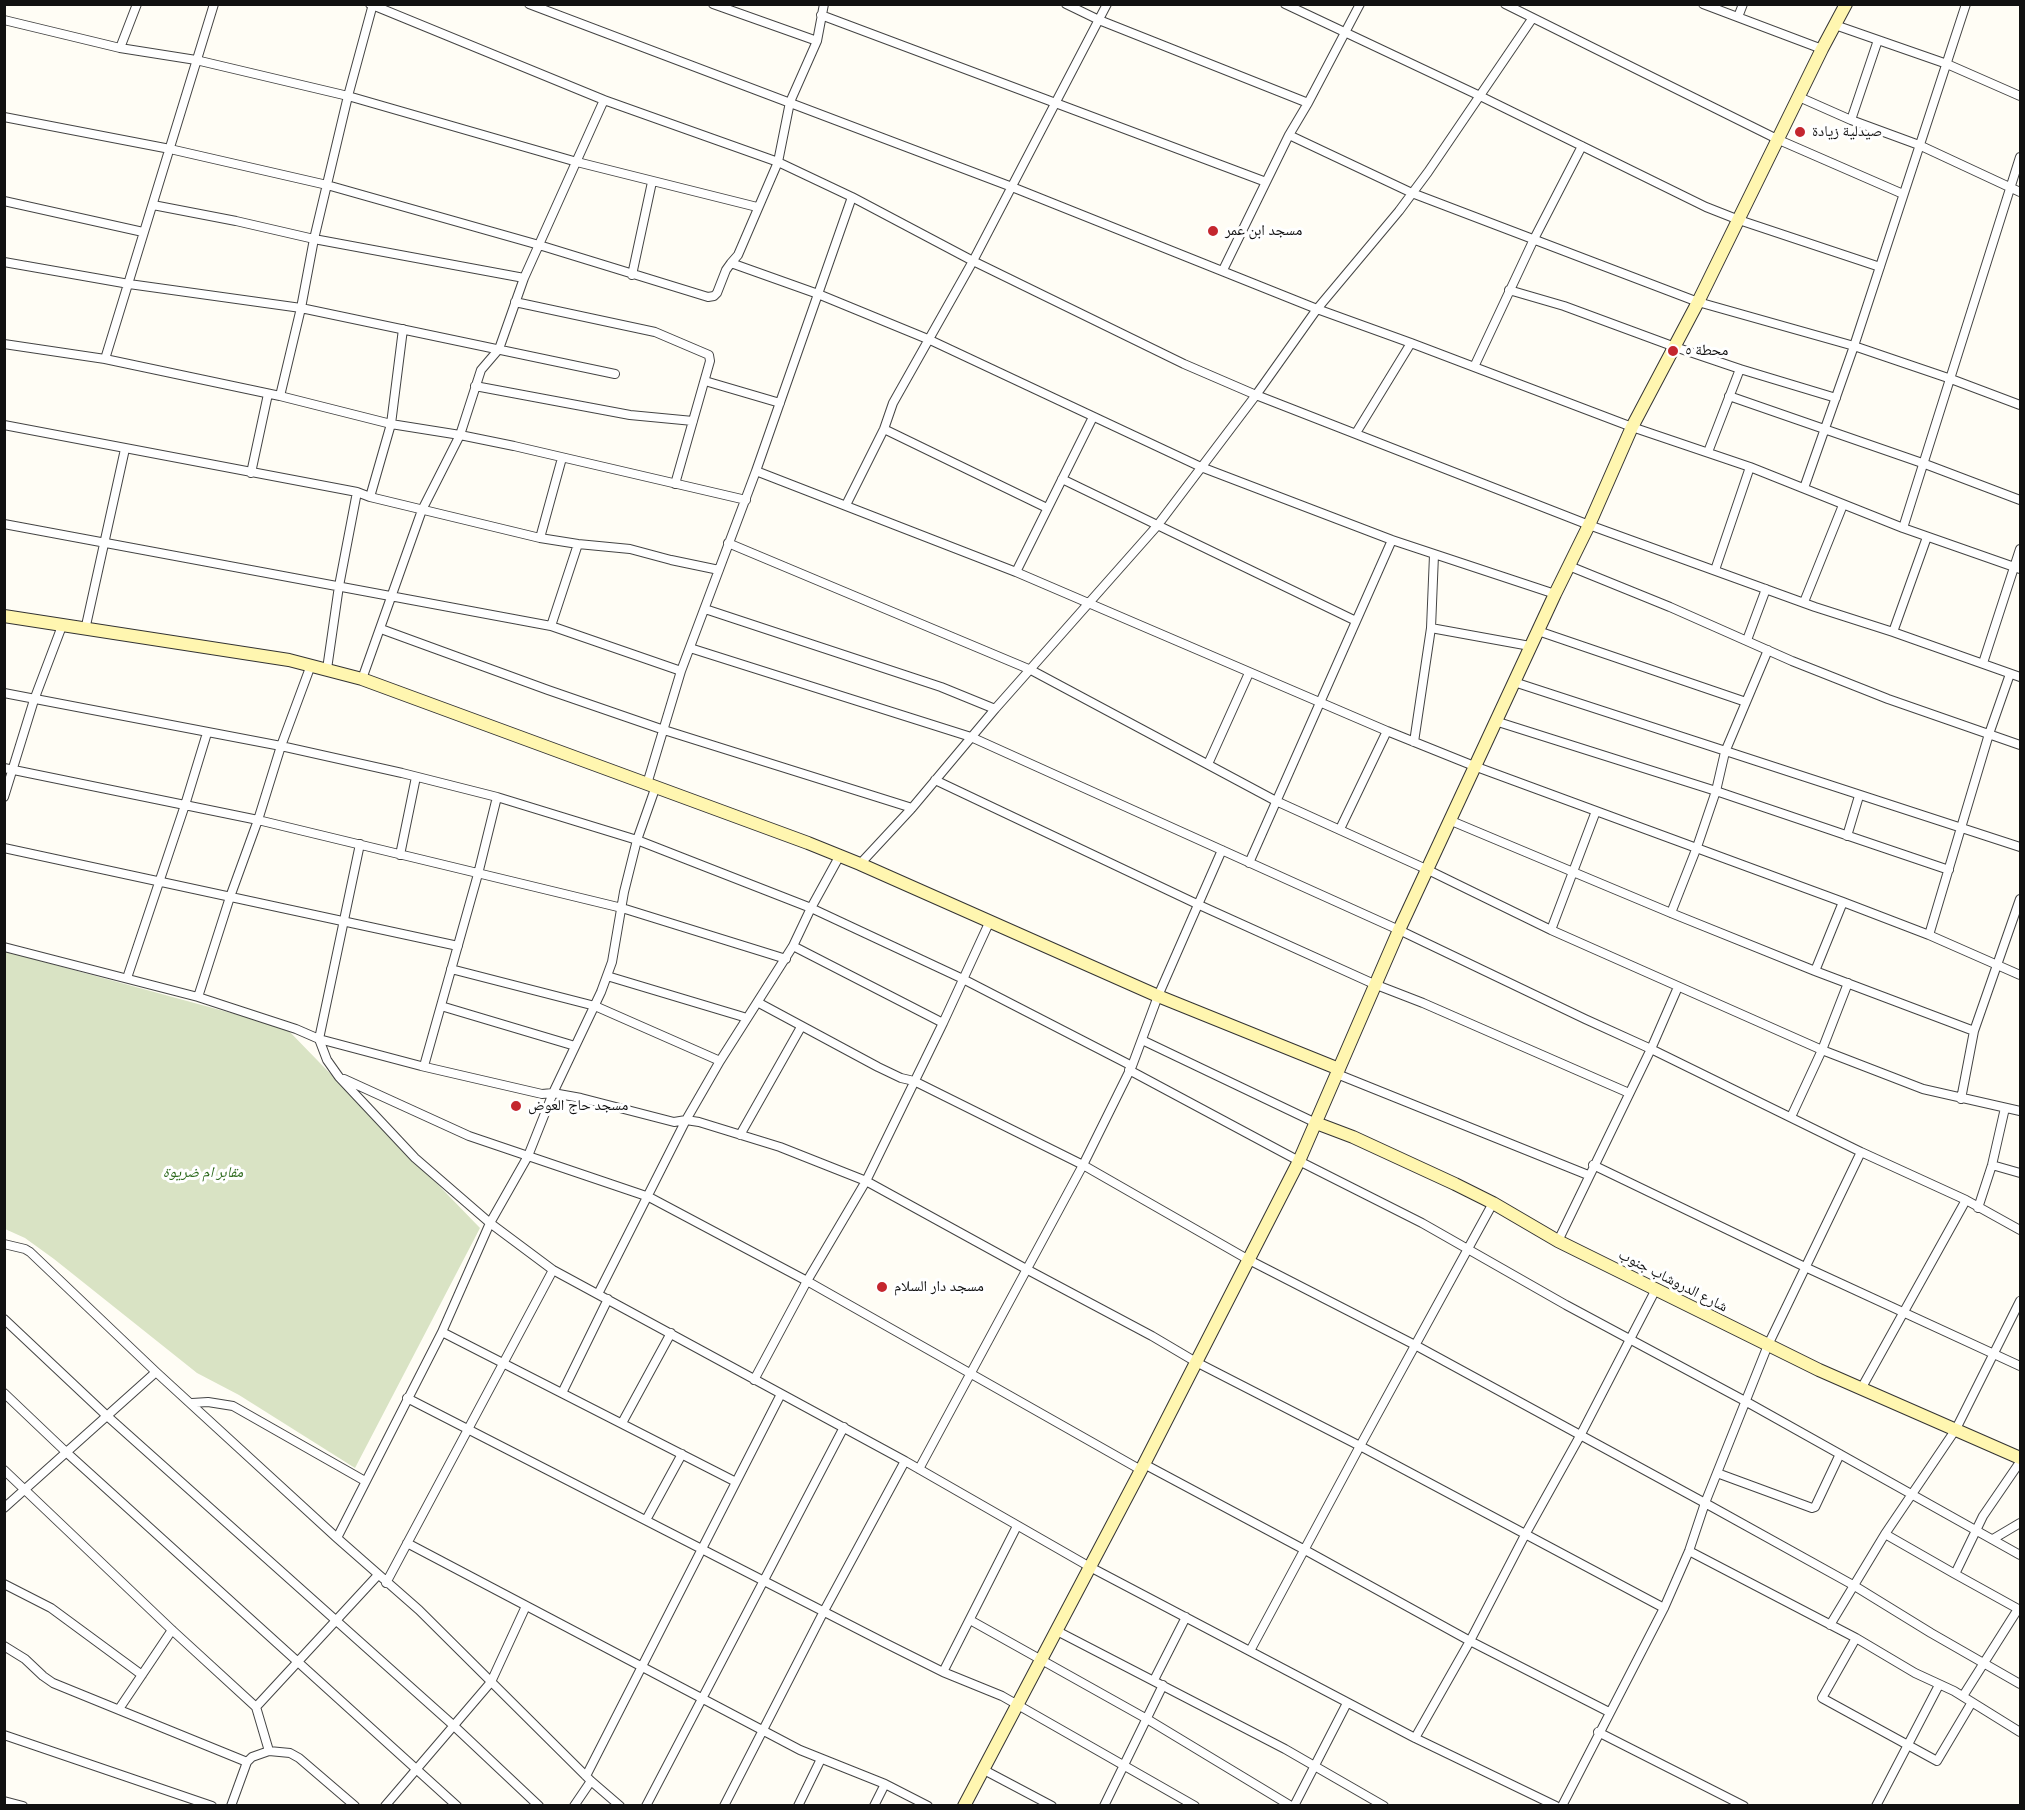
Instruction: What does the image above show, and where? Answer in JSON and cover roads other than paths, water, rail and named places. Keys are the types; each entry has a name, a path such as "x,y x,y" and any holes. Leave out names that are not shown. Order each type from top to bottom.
{"street":[{"path":"120,48 137,4"},
{"path":"105,359 214,4"},
{"path":"529,4 1012,187 1317,309 1632,427 1750,467 1927,537 2018,568"},
{"path":"713,4 817,41"},
{"path":"4,117 170,149 327,185 539,245 708,297 717,293 726,270 738,255 778,162 790,102 817,41 824,4"},
{"path":"1066,4 1099,20 1308,103"},
{"path":"846,506 884,429 893,403 973,261 1107,4"},
{"path":"1285,4 1478,95 1706,207 1880,267"},
{"path":"1223,270 1289,135 1360,4"},
{"path":"1505,4 1779,140 1903,194"},
{"path":"1703,4 1822,49"},
{"path":"1738,17 1743,4"},
{"path":"964,1806 1143,1467 1299,1161 1374,984 1426,869 1589,525 1632,427 1698,302 1846,4"},
{"path":"1804,488 1854,346 1966,4"},
{"path":"280,396 301,308 314,239 372,5 604,100 778,162 1184,364 1256,395 1589,525 2020,677"},
{"path":"821,15 1266,182"},
{"path":"860,864 912,808 995,709 1156,526 1256,395 1317,309 1399,211 1428,172 1478,95 1532,19"},
{"path":"4,20 120,48 196,60 348,96 577,162 757,207"},
{"path":"1835,25 1947,64 2020,96"},
{"path":"1851,120 1878,40"},
{"path":"1798,97 1851,120 1919,145 2020,192"},
{"path":"362,679 422,510 460,435 481,370 499,349 524,278 604,100"},
{"path":"1289,135 1412,193 1698,302 1854,346 2020,405"},
{"path":"1474,367 1509,290 1582,146"},
{"path":"1903,528 2020,157"},
{"path":"632,275 652,182"},
{"path":"337,1538 442,1332 490,1223 528,1156 553,1093 607,976 612,962 636,840 681,671 746,500 852,197"},
{"path":"4,201 143,232"},
{"path":"153,205 314,239 524,278"},
{"path":"4,262 129,284 301,308 615,374"},
{"path":"731,263 818,294 930,340 1201,467 1392,540 1555,594"},
{"path":"1509,290 1564,306 1740,369 1836,398"},
{"path":"515,302 655,332 710,355 705,381 675,484"},
{"path":"370,497 391,424 402,329"},
{"path":"1356,433 1411,343"},
{"path":"4,344 105,359 280,396 391,424 460,435 746,500"},
{"path":"1708,452 1740,369"},
{"path":"705,381 780,403"},
{"path":"475,386 630,415 693,421"},
{"path":"251,473 268,394"},
{"path":"1729,396 1925,464 2020,500"},
{"path":"1016,572 1093,417"},
{"path":"4,425 357,492 540,538 630,549 719,570"},
{"path":"884,429 1047,508"},
{"path":"85,630 125,449"},
{"path":"540,538 562,458"},
{"path":"1715,570 1750,467"},
{"path":"756,471 1016,572 1319,703 1474,766 1843,902 1929,935 2020,975"},
{"path":"1062,479 1356,621"},
{"path":"327,669 339,586 357,492"},
{"path":"1804,602 1843,505"},
{"path":"4,524 551,626 681,671"},
{"path":"1893,632 1927,537"},
{"path":"1249,863 1392,540"},
{"path":"728,543 1031,669 1276,801 1678,987 1822,1050 1923,1089 2020,1111"},
{"path":"551,626 578,544"},
{"path":"1983,663 2018,568 2020,549"},
{"path":"1414,742 1431,628 1434,555"},
{"path":"1569,566 1888,699 2020,745"},
{"path":"1747,640 1766,589"},
{"path":"705,609 907,676 995,709"},
{"path":"4,616 311,665 362,679 860,864 988,923 1158,996 1588,1175"},
{"path":"4,797 9,769 62,626"},
{"path":"1431,628 1530,646"},
{"path":"381,629 664,730 912,808"},
{"path":"1538,631 1746,702"},
{"path":"690,648 971,737 1399,930 1651,1048 1861,1152 1966,1200 2020,1230"},
{"path":"1671,913 1697,848 1716,790 1725,752 1767,650"},
{"path":"198,997 281,746 311,665"},
{"path":"1208,764 1249,672"},
{"path":"1929,935 1989,734 2010,674"},
{"path":"1514,682 2020,847"},
{"path":"4,693 281,746 497,797 636,840 811,908 963,979 1299,1161 1392,1207 2020,1555"},
{"path":"1495,721 1716,790 1949,870"},
{"path":"1340,829 1387,731"},
{"path":"127,978 207,733"},
{"path":"9,769 258,820 622,908 786,959"},
{"path":"400,855 416,777"},
{"path":"935,780 1197,904 1374,984 1629,1093"},
{"path":"1846,836 1859,795"},
{"path":"424,1066 478,874 497,797"},
{"path":"1551,930 1596,811"},
{"path":"1449,820 1815,971 1974,1031"},
{"path":"360,844 319,1039 327,1060 339,1077 415,1158 490,1223 553,1270 844,1427 1090,1568 1415,1738 1556,1806"},
{"path":"4,848 458,946"},
{"path":"919,1469 1028,1270 1131,1068 1158,996 1222,850"},
{"path":"598,1294 686,1120 720,1061 786,959 839,856"},
{"path":"1815,971 1843,902"},
{"path":"1961,1099 1974,1031 2020,902"},
{"path":"754,1380 807,1281 866,1181 943,1023 988,923"},
{"path":"793,946 943,1023"},
{"path":"4,947 198,997 296,1029 319,1039 424,1066 542,1094 553,1093 581,1098 674,1122 686,1120 780,1147 866,1181 1152,1335 1196,1362 1526,1533 1664,1608"},
{"path":"451,969 595,1006 720,1061"},
{"path":"607,976 747,1018"},
{"path":"1791,1118 1822,1050 1848,983"},
{"path":"1558,1240 1678,987"},
{"path":"759,1003 891,1073 914,1081 1083,1165 1248,1260 1415,1345 1705,1503 1853,1585 2020,1684"},
{"path":"441,1006 575,1046"},
{"path":"740,1135 801,1027"},
{"path":"1142,1040 1316,1123"},
{"path":"339,1077 460,1132 649,1197 807,1281 1143,1467 1305,1550 1470,1641 1608,1712"},
{"path":"1978,1208 1992,1165 2005,1108"},
{"name":"شارع الدروشاب جنوب","path":"1316,1123 1416,1166 1493,1203 1558,1240 1768,1345 2020,1460"},
{"path":"1562,1806 1608,1712 1664,1608 1689,1551 1705,1503 1768,1345 1861,1152"},
{"path":"1992,1165 2020,1173"},
{"path":"1593,1166 2020,1366"},
{"path":"1861,1389 1966,1200"},
{"path":"1250,1651 1493,1203"},
{"path":"4,1244 30,1252 156,1372 386,1583 419,1610 620,1806"},
{"path":"386,1583 553,1270"},
{"path":"1415,1738 1470,1641 1656,1289"},
{"path":"562,1393 608,1299"},
{"path":"1830,1624 1885,1534 1956,1429 2020,1300"},
{"path":"4,1319 106,1415 453,1725 539,1806"},
{"path":"442,1332 736,1482"},
{"path":"622,1423 671,1334"},
{"path":"4,1508 156,1372"},
{"path":"4,1393 66,1452 457,1806"},
{"path":"574,1806 642,1666 781,1394"},
{"path":"408,1398 943,1672 994,1692 1195,1806"},
{"path":"192,1403 208,1402 233,1406 365,1481"},
{"path":"646,1806 844,1427"},
{"path":"646,1520 682,1454"},
{"path":"1717,1473 1812,1508 1815,1507 1840,1454"},
{"path":"1955,1574 1976,1529 2020,1460"},
{"path":"724,1806 824,1611 905,1461"},
{"path":"4,1470 256,1707 269,1751"},
{"path":"1993,1539 2020,1523"},
{"path":"943,1672 1017,1527"},
{"path":"1885,1534 2019,1609 1963,1696"},
{"path":"407,1543 762,1731 821,1759 885,1784 928,1806"},
{"path":"1689,1551 1963,1696 2020,1732"},
{"path":"256,1707 378,1575"},
{"path":"4,1584 51,1608 142,1675"},
{"path":"385,1806 491,1682 526,1606"},
{"path":"1154,1680 1185,1617"},
{"path":"970,1620 1147,1719 1292,1806 1347,1703"},
{"path":"119,1709 172,1630"},
{"path":"1057,1631 1314,1765 1384,1806"},
{"path":"1856,1638 1822,1698 1937,1761 1972,1702"},
{"path":"4,1646 25,1659 53,1683 247,1762"},
{"path":"1104,1806 1163,1685"},
{"path":"1876,1806 1939,1685"},
{"path":"1598,1732 1744,1806"},
{"path":"4,1735 212,1806"},
{"path":"231,1806 247,1762 252,1757 269,1751 290,1753 299,1758 355,1806"},
{"path":"798,1806 821,1759"},
{"path":"984,1770 1052,1806"},
{"path":"874,1806 885,1784"},
{"path":"4,1801 23,1806"}],"place":[{"name":"صيدلية زيادة","path":"1800,132"},
{"name":"مسجد ابن عمر","path":"1213,231"},
{"name":"محطة ٥","path":"1673,351"},
{"name":"مسجد حاج العوض","path":"516,1106"},
{"name":"مسجد دار السلام","path":"882,1287"}],"park label":[{"name":"مقابر ام ضريوة","path":"203,1173"}]}
